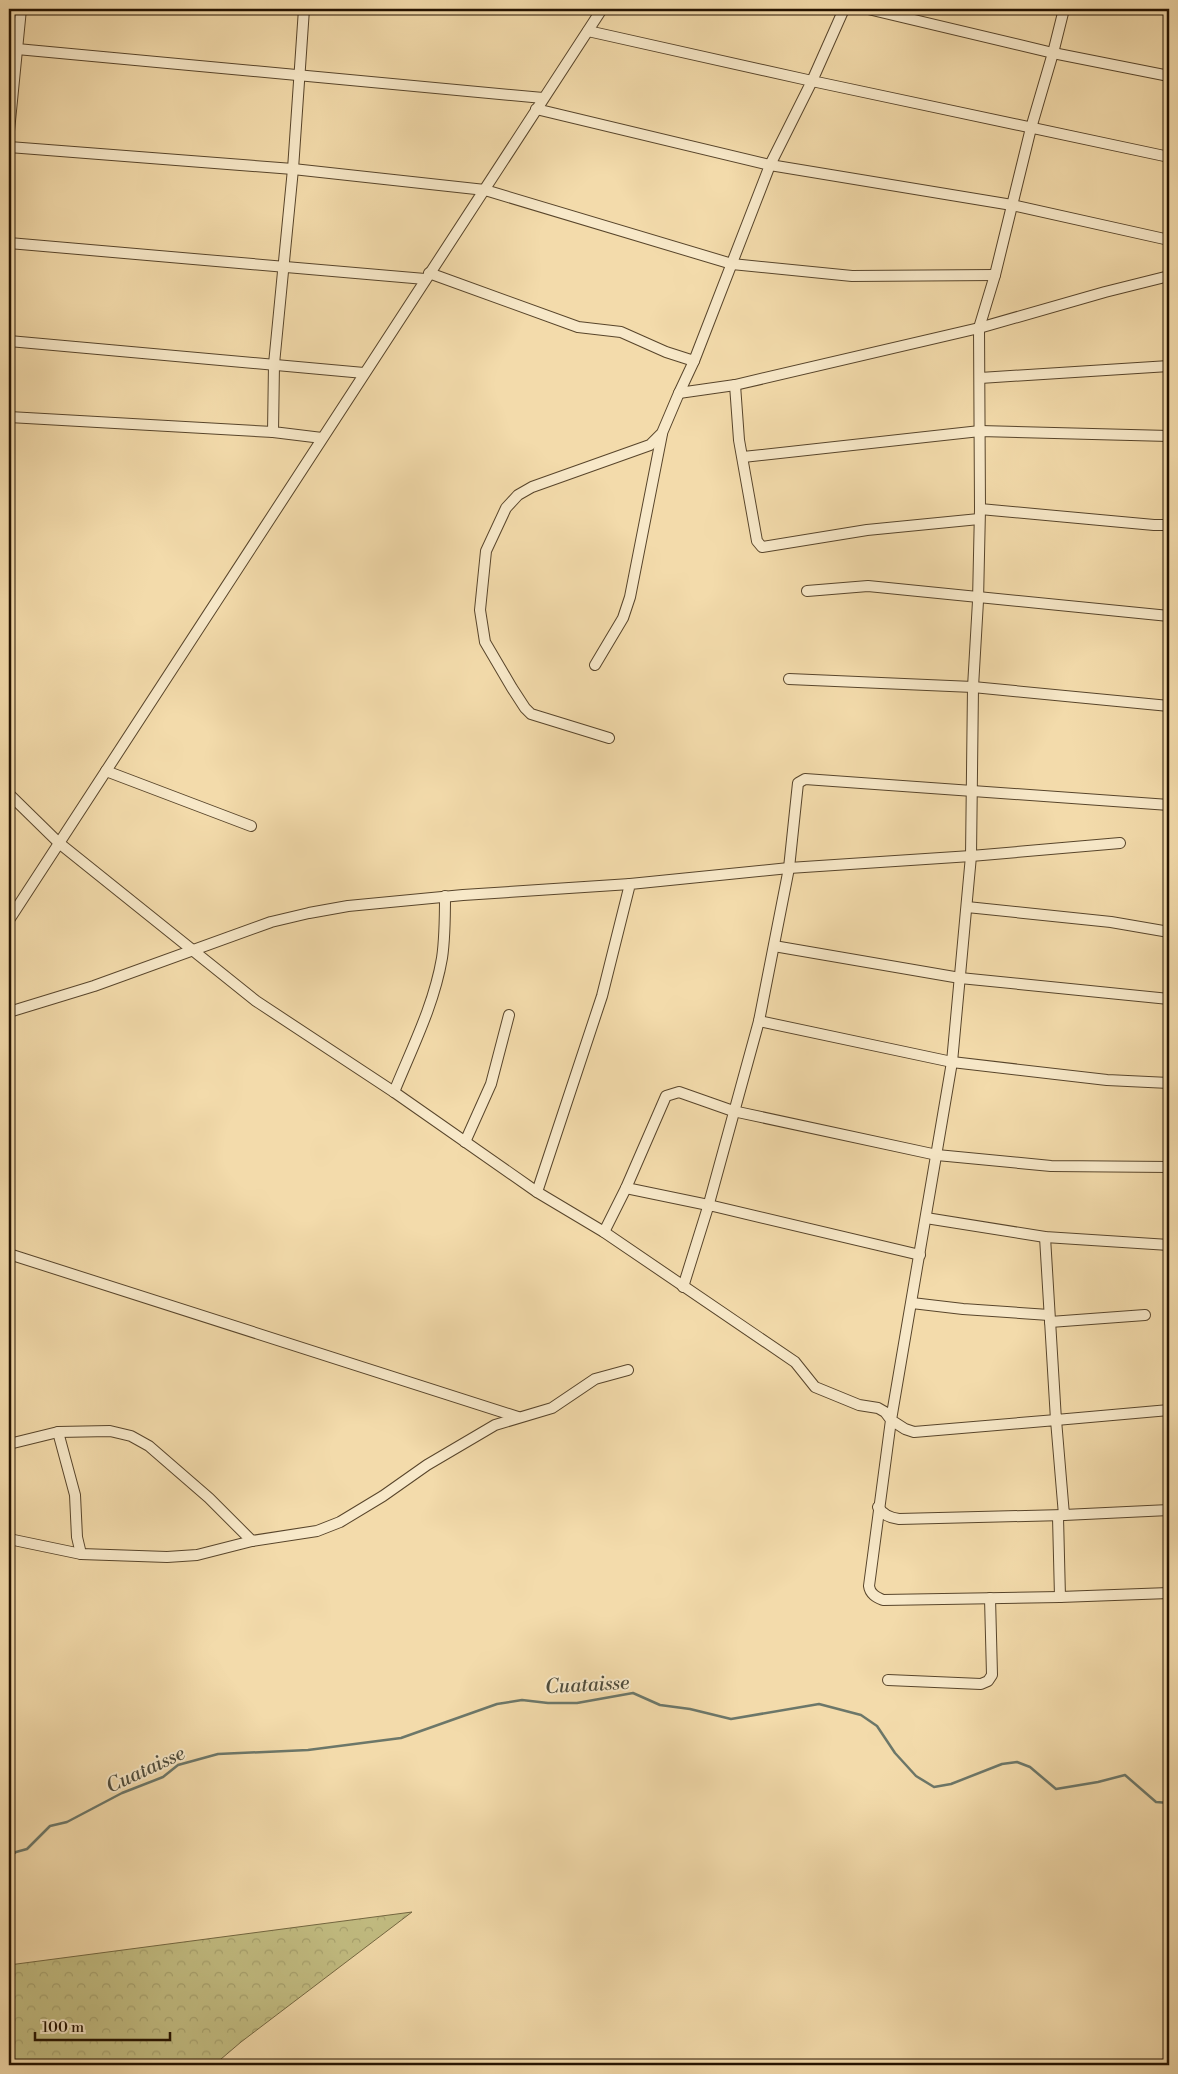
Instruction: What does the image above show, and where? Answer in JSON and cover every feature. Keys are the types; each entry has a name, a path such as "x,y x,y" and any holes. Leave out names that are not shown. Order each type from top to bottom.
{"street":[{"path":"9,131 21,9"},
{"path":"273,432 274,364 292,169 304,9"},
{"path":"11,912 106,771 602,9"},
{"path":"595,665 623,618 630,597 662,433 694,361 770,164 812,80 844,9"},
{"path":"868,9 1053,53 1169,76"},
{"path":"1064,9 1053,53 1030,128 995,275 979,328 978,596 974,687 971,856 967,907 952,1062 891,1420 869,1586 872,1594 883,1600 1169,1593"},
{"path":"9,21 20,22"},
{"path":"588,31 1169,157"},
{"path":"17,49 543,98"},
{"path":"536,109 770,164 1012,205 1169,240"},
{"path":"9,146 292,169 485,190 732,264 852,276 995,275"},
{"path":"9,243 283,268 427,276 578,327 621,332 666,352 694,361"},
{"path":"679,393 735,385 979,328 1169,276"},
{"path":"9,341 364,373"},
{"path":"980,378 1169,366"},
{"path":"735,385 739,440 757,541 762,547 979,514 1169,525"},
{"path":"9,417 273,432 322,438"},
{"path":"743,457 980,431 1169,436"},
{"path":"609,738 538,716 525,708 489,651 483,633 480,610 486,551 506,508 518,495 532,487 646,447 654,442 662,433"},
{"path":"807,591 868,586 1169,616"},
{"path":"789,679 974,687 1169,706"},
{"path":"106,771 251,826"},
{"path":"683,1287 708,1205 759,1021 789,868 797,788 802,780 1169,805"},
{"path":"9,794 59,842 256,1000 394,1092 537,1192 604,1232 795,1362 815,1387 859,1405 878,1408 885,1412 891,1420 905,1429 914,1432 1169,1410"},
{"path":"9,1012 94,986 272,922 348,906 445,896 630,884 789,868 1120,844"},
{"path":"537,1192 602,996 630,884"},
{"path":"394,1092 433,998 442,958 445,896"},
{"path":"967,907 1111,922 1169,932"},
{"path":"774,946 960,978 1169,999"},
{"path":"464,1142 491,1084 508,1015"},
{"path":"759,1021 952,1062 1107,1080 1169,1083"},
{"path":"604,1232 626,1188 666,1096 679,1092 733,1111 937,1155 1051,1166 1169,1168"},
{"path":"626,1188 708,1205 920,1255"},
{"path":"926,1218 1044,1237 1169,1245"},
{"path":"1044,1237 1061,1516 1060,1597"},
{"path":"9,1254 518,1417"},
{"path":"912,1303 1050,1318 1145,1315"},
{"path":"9,1539 80,1554 166,1557 197,1555 252,1541 317,1532 340,1522 495,1425 552,1408 595,1379 628,1370"},
{"path":"9,1444 58,1432 110,1431 137,1439 149,1446 209,1498 252,1541"},
{"path":"58,1432 75,1495 77,1537 80,1554"},
{"path":"878,1507 891,1518 899,1519 1061,1516 1169,1510"},
{"path":"888,1680 982,1684 988,1680 992,1675 990,1598"}],"green space":[{"path":"412,1912 241,2042 214,2065 9,2065 9,1965"}],"waterway":[{"name":"Cuataisse","path":"9,1857 16,1852 27,1849 50,1826 67,1822 122,1793 163,1777 178,1765 218,1754 308,1750 401,1738 497,1704 522,1700 548,1703 577,1703 633,1693 660,1705 690,1709 731,1719 819,1704 861,1715 877,1726 895,1753 916,1776 934,1787 951,1784 1002,1764 1017,1762 1030,1767 1056,1789 1125,1775 1156,1802 1169,1803"}]}
